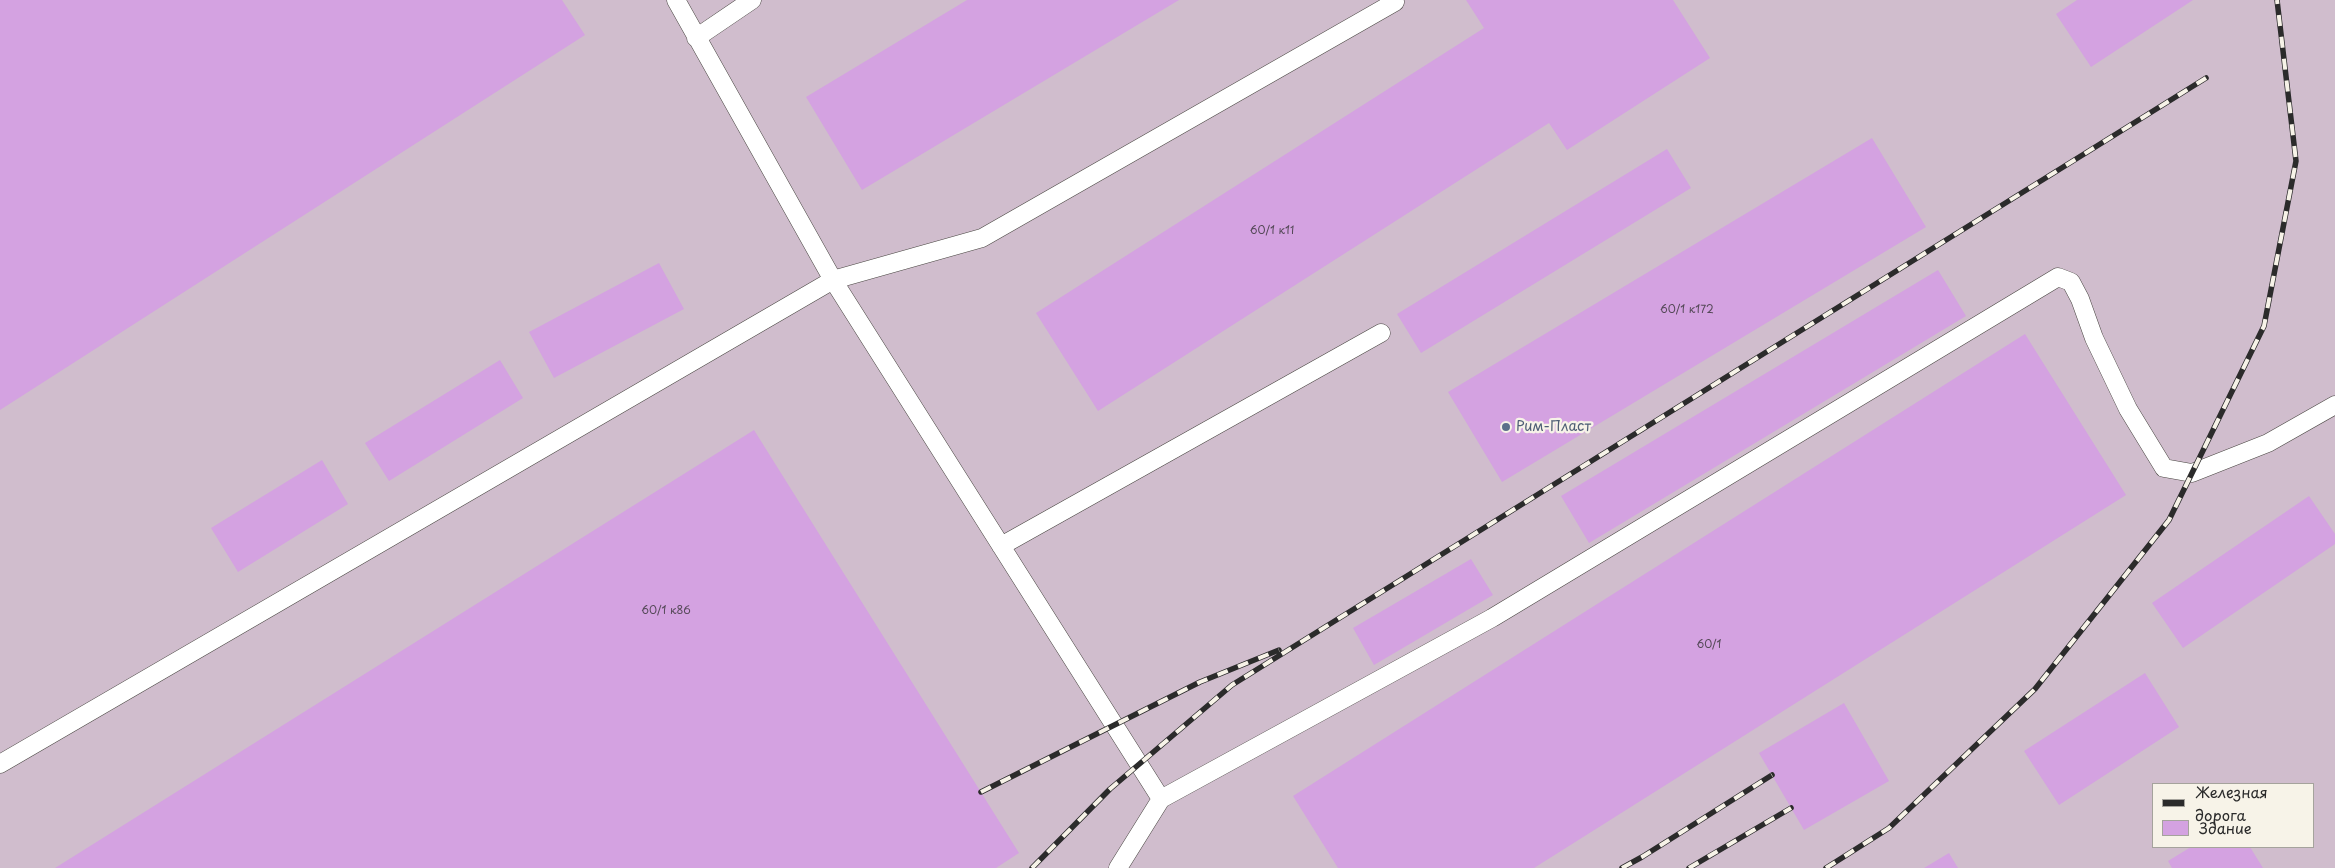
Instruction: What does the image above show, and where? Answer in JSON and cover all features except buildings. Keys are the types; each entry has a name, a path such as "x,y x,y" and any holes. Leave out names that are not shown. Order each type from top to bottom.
{"lane":[{"path":"676,0 833,280 1161,799"},
{"path":"696,38 752,0"},
{"path":"0,764 833,280 982,238 1395,2"},
{"path":"1118,868 1161,799 1492,618 2058,277 2071,282 2080,299 2094,338 2128,409 2164,468 2192,472 2268,443 2335,405"},
{"path":"1001,546 1381,333"}],"shaded area":[{"path":"0,0 2335,0 2335,868 0,868"}],"railway":[{"path":"1826,868 1889,828 2035,689 2169,520 2264,326 2296,161 2277,0"},
{"path":"1032,868 1110,789 1232,685 2206,78"},
{"path":"981,792 1200,682 1279,650"},
{"path":"1622,868 1772,775"},
{"path":"1689,868 1791,808"}],"place":[{"name":"Рим-Пласт","path":"1506,427"}]}
